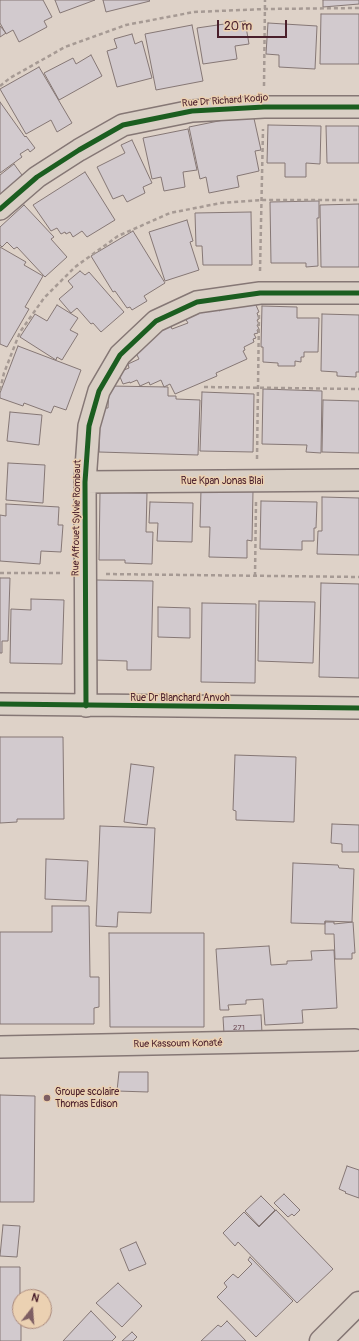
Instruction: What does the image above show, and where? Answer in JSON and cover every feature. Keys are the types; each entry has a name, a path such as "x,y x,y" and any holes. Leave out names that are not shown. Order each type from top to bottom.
{"street":[{"name":"Rue Dr Richard Kodjo","path":"0,208 37,177 78,150 123,124 192,111 264,107 359,107"},
{"name":"Rue Affouet Sylvie Rombaut","path":"86,706 85,482 89,426 99,391 120,355 156,321 197,302 260,293 359,293"},
{"name":"Rue Kpan Jonas Blai","path":"85,482 359,480"},
{"name":"Rue Dr Blanchard Anvoh","path":"0,704 359,708"},
{"name":"Rue Kassoum Konaté","path":"0,1047 355,1040"},
{"path":"321,1341 359,1303"}],"path":[{"path":"0,86 10,78 65,47 126,25 194,12 265,9 359,8"},
{"path":"0,390 4,373 20,332 44,298 75,267 118,236 170,213 221,203 261,200 359,200"},
{"path":"204,387 359,389"},
{"path":"0,573 359,577"}],"building":[{"path":"0,0 43,0 52,17 44,21 47,27 19,42 13,30 6,34 0,23"},
{"path":"55,0 95,0 60,13"},
{"path":"103,0 149,0 150,1 106,12"},
{"path":"323,0 359,0 359,4 323,7"},
{"path":"321,14 359,14 359,64 320,64"},
{"path":"245,21 249,44 235,46 237,59 203,64 197,28"},
{"path":"268,23 317,26 315,69 279,67 279,55 266,54"},
{"path":"192,25 203,81 156,90 145,34"},
{"path":"0,26 6,33 0,37"},
{"path":"132,34 135,44 142,41 152,78 117,87 107,51 117,48 114,39"},
{"path":"91,55 102,76 59,100 44,73 73,58 76,64"},
{"path":"39,67 72,123 57,132 51,120 26,134 0,89"},
{"path":"0,102 25,137 26,136 35,148 30,152 28,149 20,154 22,157 0,173"},
{"path":"253,114 261,150 255,151 259,171 237,176 239,187 209,193 206,177 200,179 189,127"},
{"path":"268,125 321,126 320,164 306,163 306,177 285,177 285,163 267,163"},
{"path":"326,126 359,126 359,163 327,163"},
{"path":"188,129 197,170 183,172 185,187 164,191 161,177 152,179 143,138"},
{"path":"132,140 152,183 143,187 145,193 127,202 123,195 113,199 97,167 125,153 121,145"},
{"path":"14,164 27,182 0,202 0,175"},
{"path":"85,172 115,220 87,237 82,231 73,237 70,232 61,234 57,228 51,231 33,205"},
{"path":"319,201 319,218 317,218 318,266 306,267 306,263 271,263 270,202"},
{"path":"359,204 359,267 321,267 320,205"},
{"path":"24,205 54,237 51,239 67,257 45,277 17,247 14,249 7,242 2,247 0,245 0,227"},
{"path":"251,212 252,265 203,265 202,246 196,246 195,213"},
{"path":"187,220 193,241 190,242 199,270 165,281 149,232"},
{"path":"133,231 165,283 144,296 147,301 132,310 130,307 127,308 115,291 113,292 91,256"},
{"path":"0,247 26,262 24,265 43,276 25,307 29,309 7,347 0,344"},
{"path":"80,271 85,275 89,272 124,312 101,332 93,323 91,324 77,308 71,313 59,299 73,287 68,281"},
{"path":"252,296 259,312 257,313 259,319 257,320 259,324 257,325 259,329 257,330 258,333 254,334 256,338 253,339 254,342 244,347 245,350 243,351 247,359 216,373 217,376 175,394 170,384 164,387 161,380 150,385 149,382 140,386 137,380 123,384 119,372 129,368 128,364 139,359 134,349 150,342 146,334 170,324 172,329 188,323 185,318 216,305 219,311"},
{"path":"57,305 78,318 70,330 78,334 62,360 57,357 56,360 20,337 35,314 47,321"},
{"path":"262,306 297,307 297,318 319,318 318,352 304,352 304,357 301,357 301,362 295,361 295,366 278,366 278,363 263,362 263,347 261,347"},
{"path":"322,314 359,315 359,372 356,372 356,377 337,376 337,372 321,371"},
{"path":"18,346 81,370 66,410 54,406 51,413 24,403 23,406 0,398 0,393"},
{"path":"109,386 168,387 168,396 176,396 176,399 200,400 198,455 99,452 100,408 108,408"},
{"path":"263,389 322,391 321,453 306,452 307,445 262,444"},
{"path":"202,392 254,394 253,452 200,451"},
{"path":"323,400 359,401 359,453 322,452"},
{"path":"10,412 42,415 39,445 7,441"},
{"path":"8,463 45,465 43,503 6,500"},
{"path":"201,490 253,491 252,541 247,540 247,558 209,557 210,527 200,527"},
{"path":"100,492 147,493 146,532 153,532 152,564 125,563 125,560 99,560"},
{"path":"322,497 359,498 359,555 317,554 318,531 322,531"},
{"path":"261,501 317,502 314,541 302,541 302,550 260,549"},
{"path":"150,502 193,503 192,542 157,541 158,523 149,523"},
{"path":"6,504 59,507 58,525 63,525 61,552 41,551 40,564 0,561 0,515 6,516"},
{"path":"0,578 10,578 8,641 2,641 2,653 0,653"},
{"path":"96,580 153,581 151,670 127,670 127,661 94,660"},
{"path":"321,583 359,584 359,678 319,677"},
{"path":"31,599 64,600 62,664 10,663 11,609 31,610"},
{"path":"259,601 315,602 313,663 258,661"},
{"path":"202,603 256,604 255,683 201,682"},
{"path":"158,607 190,608 190,638 158,637"},
{"path":"0,737 63,737 64,819 17,819 17,822 0,823"},
{"path":"235,755 296,757 294,822 236,820 236,811 233,810"},
{"path":"131,764 154,767 147,825 124,822"},
{"path":"332,824 359,825 359,852 342,852 342,844 331,843"},
{"path":"100,826 155,828 151,913 118,912 117,927 96,926"},
{"path":"46,859 88,861 86,901 45,899"},
{"path":"293,863 338,865 339,868 354,869 352,922 325,921 325,924 291,923"},
{"path":"52,906 89,906 90,977 99,977 99,1007 94,1008 94,1024 0,1024 0,932 52,932"},
{"path":"325,922 334,922 334,924 353,922 355,953 352,953 352,959 335,959 334,934 325,934"},
{"path":"109,933 204,933 204,1027 110,1027"},
{"path":"269,946 271,965 287,964 287,961 312,960 311,951 334,950 337,1008 302,1010 303,1023 265,1025 263,999 246,1000 246,1004 228,1005 229,1010 220,1010 216,949"},
{"path":"261,1015 262,1033 224,1034 223,1017"},
{"path":"119,1072 148,1072 148,1092 117,1091"},
{"path":"0,1095 35,1096 34,1202 0,1202"},
{"path":"347,1166 359,1170 359,1198 339,1189"},
{"path":"284,1194 300,1210 294,1216 292,1214 288,1217 274,1203"},
{"path":"261,1196 275,1210 259,1226 245,1211"},
{"path":"276,1210 333,1269 297,1303 238,1242 235,1246 223,1233 244,1212 259,1227"},
{"path":"3,1225 20,1226 17,1257 0,1256"},
{"path":"136,1242 146,1264 129,1271 120,1249"},
{"path":"250,1257 293,1301 256,1337 217,1297 227,1287 224,1283 233,1274 238,1278 252,1264 248,1260"},
{"path":"0,1267 20,1267 20,1289 12,1289 12,1329 21,1329 21,1341 0,1341"},
{"path":"118,1283 142,1306 122,1327 96,1303"},
{"path":"91,1311 116,1337 112,1341 63,1341"},
{"path":"227,1321 246,1341 201,1341 218,1325 221,1327"},
{"path":"132,1332 137,1337 133,1341 122,1341"}],"cycle path":[{"path":"0,209 37,177 79,150 123,125 192,111 264,107 359,107"},
{"path":"86,706 85,482 89,426 99,391 120,355 156,321 197,302 260,293 359,293"},
{"path":"0,704 359,708"}],"place":[{"name":"Groupe scolaire Thomas Edison","path":"47,1098"}]}
